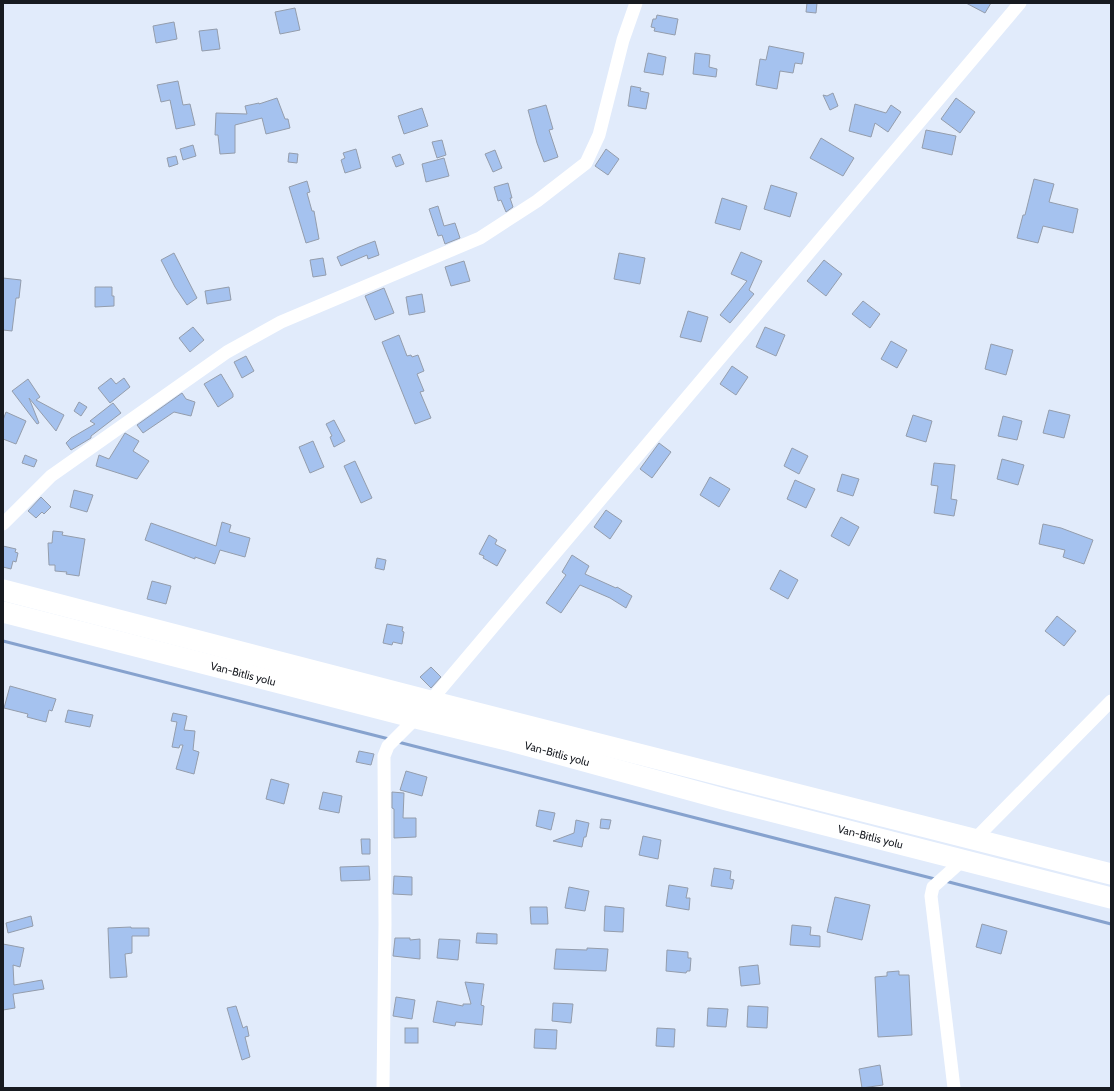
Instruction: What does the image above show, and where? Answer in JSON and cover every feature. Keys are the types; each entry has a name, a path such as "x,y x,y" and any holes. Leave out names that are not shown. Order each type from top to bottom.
{"highway":[{"name":"Van-Bitlis yolu","path":"3,590 430,701 1111,874"},
{"name":"Van-Bitlis yolu","path":"3,612 511,741 727,800 1111,898"}],"street":[{"path":"3,524 51,476 227,352 282,322 480,238 537,201 586,163 599,135 623,40 636,3"},
{"path":"383,1088 386,751 416,718 1020,3"},
{"path":"975,839 1111,701"},
{"path":"954,1088 932,892 963,860"}],"building":[{"path":"807,3 817,3 816,13 806,12"},
{"path":"966,3 991,3 985,13"},
{"path":"295,8 300,30 280,34 275,12"},
{"path":"657,15 678,19 675,35 654,31 655,28 651,27 653,19 656,19"},
{"path":"174,22 177,39 156,43 153,26"},
{"path":"217,29 220,49 202,51 199,31"},
{"path":"769,46 804,53 802,64 795,63 793,73 780,71 777,89 756,85 760,59 766,60"},
{"path":"648,53 666,57 663,75 644,72"},
{"path":"695,53 710,55 709,67 717,69 716,77 693,74"},
{"path":"178,81 183,105 190,104 195,125 176,129 170,100 161,102 157,85"},
{"path":"631,86 641,88 640,91 649,93 646,109 628,106"},
{"path":"833,93 838,106 830,110 823,95 827,96"},
{"path":"277,98 285,119 288,119 290,128 266,134 262,118 235,125 235,153 220,154 218,135 215,135 216,113 247,114 245,106 259,104"},
{"path":"956,98 975,112 960,133 941,119"},
{"path":"855,104 886,113 891,105 901,112 888,132 875,123 871,137 849,131"},
{"path":"546,105 553,129 549,130 558,157 544,162 528,110"},
{"path":"422,108 428,126 404,134 398,116"},
{"path":"926,130 956,136 952,155 922,148"},
{"path":"821,138 854,158 843,176 810,158"},
{"path":"442,140 446,155 437,158 432,142"},
{"path":"193,145 196,156 183,160 180,149"},
{"path":"356,149 361,168 345,173 341,160 345,158 343,153"},
{"path":"606,149 619,159 608,175 595,166"},
{"path":"495,150 502,168 493,172 485,154"},
{"path":"289,153 298,154 297,163 288,162"},
{"path":"400,154 404,164 396,167 392,157"},
{"path":"176,156 178,164 169,167 167,158"},
{"path":"444,158 449,176 426,182 422,164"},
{"path":"1034,179 1054,184 1049,202 1078,209 1073,233 1043,226 1038,243 1017,238 1023,215 1025,215"},
{"path":"307,181 310,192 307,193 312,211 314,211 319,239 306,243 289,187"},
{"path":"508,183 513,207 506,212 501,200 498,201 494,187"},
{"path":"771,185 797,193 790,217 764,209"},
{"path":"722,198 747,206 740,230 715,223"},
{"path":"438,206 444,226 455,223 460,238 445,244 442,235 438,236 429,209"},
{"path":"375,241 379,255 368,259 367,255 341,266 337,257"},
{"path":"741,252 762,261 749,290 754,294 730,323 720,315 747,281 731,274"},
{"path":"174,253 197,298 187,305 175,287 161,260"},
{"path":"619,253 645,258 640,284 614,279"},
{"path":"323,258 326,275 313,277 310,260"},
{"path":"824,260 842,274 826,296 807,281"},
{"path":"464,261 470,281 451,286 445,267"},
{"path":"3,278 21,280 19,298 16,298 12,331 3,330"},
{"path":"95,287 112,287 114,306 95,307"},
{"path":"229,287 231,300 207,304 205,291"},
{"path":"384,288 394,313 375,320 365,296"},
{"path":"422,294 425,312 409,315 406,297"},
{"path":"863,301 880,314 870,328 852,314"},
{"path":"688,311 708,317 701,342 680,337"},
{"path":"193,327 204,340 190,352 179,338"},
{"path":"765,327 785,335 776,356 756,347"},
{"path":"399,335 407,356 411,355 412,357 418,355 424,371 417,374 424,391 420,392 431,418 415,424 382,342"},
{"path":"891,341 907,350 897,368 881,359"},
{"path":"991,344 1013,350 1006,375 985,369"},
{"path":"246,356 254,371 242,378 234,362"},
{"path":"732,366 748,377 736,395 720,384"},
{"path":"221,374 233,394 233,397 218,407 204,384"},
{"path":"111,378 116,384 124,378 130,387 110,403 98,388"},
{"path":"28,379 40,397 36,400 64,415 56,431 29,398 39,423 37,424 12,391"},
{"path":"182,393 186,399 195,402 191,416 174,412 143,433 137,425"},
{"path":"79,402 87,407 81,416 74,411"},
{"path":"113,403 121,413 91,436 91,438 71,450 66,443 71,438 95,424 90,421"},
{"path":"1049,410 1070,415 1064,438 1043,433"},
{"path":"6,412 26,421 16,444 3,439 3,420"},
{"path":"913,415 932,421 926,442 906,436"},
{"path":"1003,416 1022,421 1017,440 998,436"},
{"path":"334,420 345,441 334,447 330,437 332,436 326,424"},
{"path":"125,433 139,441 133,451 149,461 137,479 96,466 99,455 109,459"},
{"path":"313,441 324,467 310,473 299,447"},
{"path":"659,443 671,452 652,478 640,469"},
{"path":"792,448 808,456 799,474 784,466"},
{"path":"25,455 37,460 34,467 22,463"},
{"path":"1002,459 1024,465 1018,485 997,479"},
{"path":"355,461 372,498 361,503 344,466"},
{"path":"934,463 955,465 951,499 957,500 954,516 934,513 938,486 931,485"},
{"path":"842,474 859,479 853,496 837,491"},
{"path":"710,477 730,489 719,507 700,495"},
{"path":"795,480 815,489 806,508 787,499"},
{"path":"74,490 93,495 87,512 70,507"},
{"path":"41,497 51,507 44,514 42,512 36,518 28,511"},
{"path":"606,510 622,521 610,539 594,527"},
{"path":"841,517 859,527 849,546 831,536"},
{"path":"222,522 231,525 229,532 250,538 245,557 220,550 215,564 195,557 195,559 145,540 151,523 216,546"},
{"path":"1043,524 1061,528 1093,540 1084,564 1063,557 1065,550 1039,544"},
{"path":"53,531 63,532 62,535 85,539 79,576 66,574 67,572 55,571 55,565 49,565 48,543 52,543"},
{"path":"489,535 497,540 495,544 506,550 497,566 479,554"},
{"path":"3,546 16,549 15,552 18,553 16,562 13,561 11,569 3,567"},
{"path":"572,555 589,566 585,574 616,588 617,587 632,596 626,608 610,598 580,585 561,613 546,603 566,575 562,572"},
{"path":"377,558 386,560 384,570 375,568"},
{"path":"780,570 798,580 788,599 770,589"},
{"path":"152,581 171,586 166,604 147,599"},
{"path":"1057,616 1076,631 1064,646 1045,631"},
{"path":"387,624 403,627 402,631 404,632 402,644 393,642 392,645 383,643"},
{"path":"431,667 441,677 431,688 420,677"},
{"path":"10,686 56,699 52,711 49,710 46,722 27,717 28,714 4,708"},
{"path":"68,710 93,715 90,727 65,722"},
{"path":"173,713 187,716 184,730 195,731 193,750 199,752 194,774 176,769 183,745 180,745 179,748 172,747 177,722 171,721"},
{"path":"359,751 374,754 371,765 356,762"},
{"path":"406,771 427,777 422,796 400,790"},
{"path":"271,779 289,784 284,804 266,799"},
{"path":"323,792 342,796 339,813 319,809"},
{"path":"392,792 404,793 403,818 416,818 416,837 394,838 394,809 392,808"},
{"path":"539,810 555,813 551,830 536,826"},
{"path":"601,819 611,820 609,829 600,828"},
{"path":"576,820 589,823 582,847 553,841 574,833"},
{"path":"643,836 661,840 658,859 639,855"},
{"path":"361,839 370,839 370,854 362,854"},
{"path":"369,866 370,880 341,881 340,867"},
{"path":"714,868 731,871 730,879 734,880 732,889 711,886"},
{"path":"394,876 412,877 412,895 393,894"},
{"path":"669,885 688,888 686,898 690,898 689,910 666,906"},
{"path":"569,887 589,891 585,911 565,908"},
{"path":"835,897 870,905 862,940 827,932"},
{"path":"605,906 624,908 623,932 604,931"},
{"path":"530,907 547,907 548,924 531,924"},
{"path":"31,916 33,926 8,933 6,923"},
{"path":"982,924 1007,931 1001,954 976,947"},
{"path":"792,925 811,927 810,935 820,936 820,947 790,945"},
{"path":"108,928 149,928 149,936 132,936 132,953 125,954 127,977 110,978"},
{"path":"477,933 497,934 497,944 476,943"},
{"path":"395,938 410,938 410,940 420,939 420,959 393,956"},
{"path":"439,939 460,940 458,960 437,958"},
{"path":"3,944 24,948 20,967 13,965 14,985 42,980 44,989 13,994 15,1008 3,1010"},
{"path":"587,948 608,949 606,971 554,969 556,949 587,950"},
{"path":"667,950 688,952 688,958 691,958 690,971 687,971 686,973 666,971"},
{"path":"758,965 760,984 741,986 739,967"},
{"path":"899,971 899,975 909,975 912,1035 878,1037 875,977 887,976 887,972"},
{"path":"465,982 484,984 481,1005 484,1006 482,1025 456,1022 455,1026 433,1022 437,1001 463,1006 463,1004 471,1004"},
{"path":"396,997 415,1000 412,1019 393,1016"},
{"path":"553,1003 573,1004 571,1023 552,1021"},
{"path":"236,1006 243,1028 247,1026 249,1036 245,1037 250,1057 242,1060 227,1008"},
{"path":"748,1006 768,1007 767,1028 747,1027"},
{"path":"708,1008 728,1009 726,1027 707,1026"},
{"path":"405,1028 418,1028 418,1043 405,1043"},
{"path":"657,1028 675,1029 674,1047 656,1046"},
{"path":"535,1029 557,1030 556,1049 534,1048"},
{"path":"880,1065 883,1085 862,1088 859,1069"}],"waterway":[{"path":"3,641 389,739"},
{"path":"398,742 935,879"},
{"path":"945,881 1111,924"}]}
